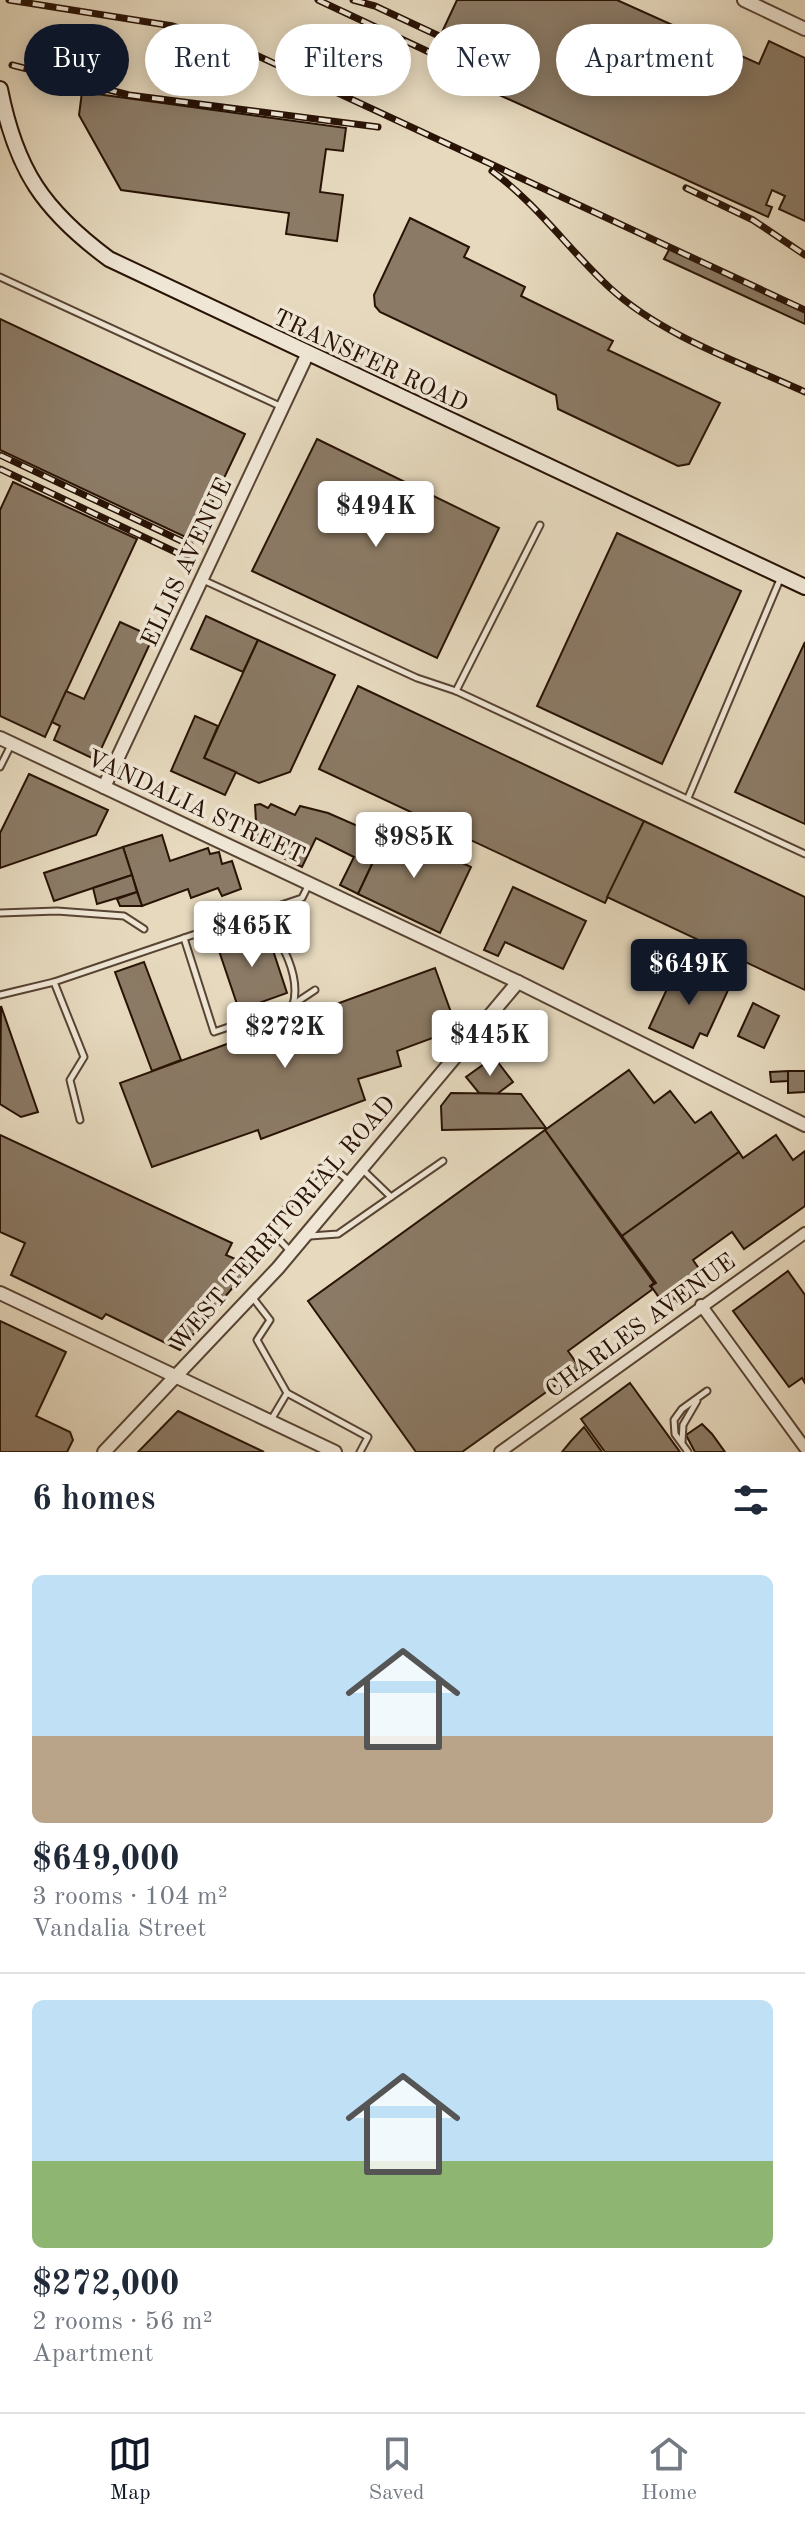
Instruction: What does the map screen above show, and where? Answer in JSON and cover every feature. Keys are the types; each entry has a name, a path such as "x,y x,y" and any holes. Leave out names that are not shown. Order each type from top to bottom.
{"main road":[{"name":"TRANSFER ROAD","path":"0,89 7,127 32,184 66,226 133,273 805,587"}],"street":[{"path":"744,0 805,29"},
{"name":"ELLIS AVENUE","path":"104,787 307,355"},
{"name":"VANDALIA STREET","path":"6,741 518,982 805,1125"},
{"name":"WEST TERRITORIAL ROAD","path":"104,1452 252,1298 518,982"},
{"name":"CHARLES AVENUE","path":"500,1452 805,1233"},
{"path":"0,1293 335,1452"},
{"path":"701,1305 805,1447"}],"lane":[{"path":"0,277 282,407"},
{"path":"456,691 540,525"},
{"path":"688,798 781,576"},
{"path":"202,579 417,678 456,691 805,854"},
{"path":"0,767 6,741"},
{"path":"0,995 54,982 302,898 309,883"},
{"path":"0,913 57,911 124,916 144,929"},
{"path":"262,912 281,943 297,989 293,1005"},
{"path":"184,938 214,1032 293,1005 315,990"},
{"path":"54,982 84,1057 70,1080 80,1120"},
{"path":"305,1237 338,1234 443,1161"},
{"path":"291,1253 272,1232 275,1221 321,1168 332,1167 350,1183"},
{"path":"362,1169 391,1197"},
{"path":"252,1298 270,1320 257,1340 287,1393 368,1437 360,1452"},
{"path":"688,1452 675,1434 674,1420 707,1391"},
{"path":"271,1421 287,1393"},
{"path":"682,1443 683,1425 699,1396"}],"building":[{"path":"457,0 617,0 670,24 556,24 556,96 743,96 743,57 759,64 769,41 805,58 805,221 779,209 785,196 772,190 766,205 772,207 768,217 502,96 540,96 540,24 446,24"},
{"path":"81,96 111,96 346,128 343,151 326,149 320,192 343,195 337,241 286,234 289,213 121,190 79,115"},
{"path":"410,218 469,247 464,257 525,287 521,296 613,341 608,350 720,403 689,464 678,466 558,409 556,395 380,312 375,306 374,295"},
{"path":"670,248 805,311 805,324 664,259"},
{"path":"0,319 245,434 194,541 0,450"},
{"path":"317,439 499,528 437,658 252,571"},
{"path":"13,482 137,539 45,737 0,716 0,510"},
{"path":"617,533 741,591 662,764 537,706"},
{"path":"206,616 258,640 243,672 191,649"},
{"path":"120,622 153,637 96,760 54,740 60,726 52,722 66,691 84,699"},
{"path":"258,640 335,675 290,772 259,783 204,758"},
{"path":"805,642 805,824 735,792"},
{"path":"358,686 644,821 605,903 319,769"},
{"path":"195,716 218,726 204,758 236,772 225,795 171,771"},
{"path":"29,774 108,810 96,835 0,868 0,833"},
{"path":"271,804 295,815 300,806 328,813 369,831 374,821 389,828 358,894 340,885 354,857 316,838 302,867 252,843 247,838 256,821 255,805 268,808"},
{"path":"644,821 805,897 805,990 607,897"},
{"path":"389,828 471,867 440,933 358,894"},
{"path":"162,835 170,861 208,848 210,854 219,852 222,864 232,861 241,889 222,896 218,888 191,898 188,889 142,906 123,847"},
{"path":"123,847 132,875 54,901 44,873"},
{"path":"132,875 137,892 97,904 93,888"},
{"path":"513,887 586,921 563,969 505,942 498,956 484,950"},
{"path":"137,892 142,906 120,906 117,899"},
{"path":"266,929 287,993 239,1010 217,945"},
{"path":"144,962 181,1060 152,1071 115,972"},
{"path":"678,965 729,988 707,1036 700,1033 693,1048 649,1028"},
{"path":"435,968 457,1029 397,1051 401,1066 358,1079 365,1100 261,1139 258,1130 152,1167 120,1083"},
{"path":"753,1003 779,1016 764,1048 738,1036"},
{"path":"1,1006 38,1112 21,1117 0,1104"},
{"path":"494,1057 513,1082 497,1094 479,1093 466,1077"},
{"path":"629,1070 654,1103 670,1091 695,1123 711,1112 739,1152 622,1236 545,1130"},
{"path":"788,1071 788,1081 771,1082 770,1072"},
{"path":"788,1071 805,1071 805,1092 788,1093"},
{"path":"451,1093 521,1094 546,1128 442,1130 441,1106"},
{"path":"545,1130 654,1283 650,1286 653,1289 568,1351 580,1368 462,1452 416,1452 308,1301"},
{"path":"0,1135 232,1243 226,1255 251,1266 180,1350 106,1314 102,1319 11,1275 25,1243 0,1232"},
{"path":"776,1135 793,1160 805,1151 805,1206 744,1249 732,1232 718,1242 693,1260 709,1283 680,1304 675,1298 665,1306 651,1286 656,1283 622,1236 739,1152 743,1158"},
{"path":"788,1271 805,1295 805,1383 802,1378 789,1387 733,1311"},
{"path":"0,1321 66,1352 36,1416 70,1432 73,1440 67,1452 0,1452"},
{"path":"630,1383 680,1452 605,1452 581,1419"},
{"path":"178,1411 264,1452 138,1452"},
{"path":"702,1424 725,1452 695,1452 686,1435"},
{"path":"584,1427 602,1452 562,1452 571,1441"}],"railway":[{"path":"9,0 173,26 241,48 805,310"},
{"path":"318,0 427,51"},
{"path":"353,0 375,6 427,30"},
{"path":"12,65 129,95 378,127"},
{"path":"492,171 524,198 595,273 631,305 678,335 805,392"},
{"path":"686,188 753,220 805,255"},
{"path":"0,455 190,545"},
{"path":"0,469 186,557"}]}
